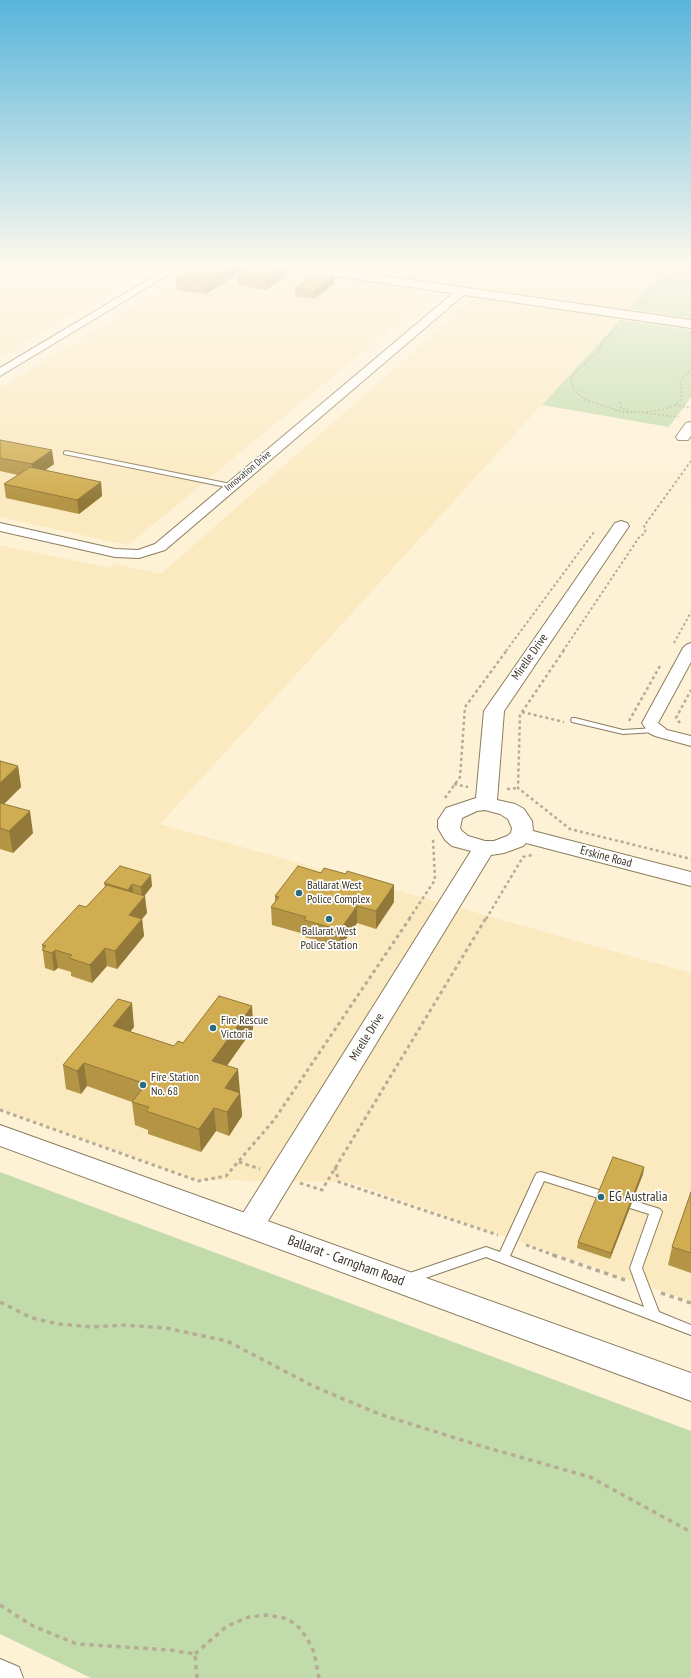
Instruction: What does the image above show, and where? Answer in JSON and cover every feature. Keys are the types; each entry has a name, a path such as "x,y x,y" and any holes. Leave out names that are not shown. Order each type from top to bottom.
{"street":[{"path":"0,373 46,345"},
{"name":"Innovation Drive","path":"0,527 116,553 139,554 160,547 397,345"},
{"name":"Mirelle Drive","path":"486,804 494,710 621,526"},
{"path":"691,648 650,720 650,723 655,730 691,740"},
{"path":"486,804 507,809 516,814 521,821 523,828 521,835 516,841 507,845 484,848 460,841 453,835 449,828 449,820 454,813 462,808 486,804"},
{"name":"Erskine Road","path":"521,835 691,879"},
{"name":"Mirelle Drive","path":"250,1226 484,848"},
{"name":"Ballarat - Carngham Road","path":"0,1135 691,1387"},
{"path":"0,1674 8,1678"}],"lane":[{"path":"66,453 231,486"},
{"path":"575,720 623,732 655,730"},
{"path":"503,1259 541,1176 656,1212 636,1268 654,1316"},
{"path":"401,1281 486,1252 691,1330"}],"path":[{"path":"602,345 598,352 575,372 570,382 575,392 584,399 614,410 639,412 665,409 675,405 681,399 682,388 680,381 691,369"},
{"path":"620,402 620,406 624,410 639,412 686,427"},
{"path":"675,405 691,408"},
{"path":"691,461 644,526 646,529 644,534 640,536 520,714 518,788 570,829 691,860"},
{"path":"441,804 460,777 465,707 594,532"},
{"path":"672,645 691,612"},
{"path":"623,732 661,665"},
{"path":"682,725 676,718 691,690"},
{"path":"0,1110 198,1181 226,1176 274,1120 435,880 433,832"},
{"path":"239,1162 322,1190 523,857 534,855"},
{"path":"0,1302 32,1318 58,1324 92,1326 125,1325 166,1328 196,1333 227,1341 315,1388 379,1414 481,1446 590,1477 691,1532"},
{"path":"0,1605 33,1626 77,1644 170,1650 195,1654"},
{"path":"195,1654 227,1626 249,1617 267,1615 278,1617 296,1624 307,1638 314,1652 320,1678"},
{"path":"195,1654 197,1678"}],"shaded area":[{"path":"0,345 20,345 0,357"},
{"path":"71,345 371,345 128,545 0,517 0,388"},
{"path":"421,345 596,345 160,824 691,973 691,1301 349,1182 197,1180 0,1109 0,545 109,568 114,564 161,574"}],"green space":[{"path":"597,345 691,345 691,397 669,427 542,405"},
{"path":"0,1172 691,1431 691,1678 91,1678 0,1634"}],"building":[{"path":"0,440 52,450 32,464 0,458"},
{"path":"30,467 101,482 77,500 4,484"},
{"path":"0,761 18,766 0,783"},
{"path":"0,803 30,811 9,831 0,828"},
{"path":"120,866 151,875 141,887 132,884 128,890 104,883"},
{"path":"298,866 321,873 324,868 346,874 347,871 394,885 376,911 357,906 340,930 304,920 306,917 271,907 279,897 275,896"},
{"path":"107,885 145,896 129,915 142,919 115,951 105,948 90,965 69,958 72,955 55,950 52,953 42,950 46,946 42,945 79,905 86,907"},
{"name":"Fire Station No. 68","path":"219,996 252,1006 212,1061 238,1069 225,1088 240,1093 227,1112 214,1108 199,1129 146,1111 149,1107 132,1102 146,1084 84,1063 77,1071 63,1065 118,999 132,1003 113,1026 174,1046 178,1041 183,1043"},
{"path":"613,1157 644,1167 611,1253 578,1242"},
{"path":"691,1192 691,1253 672,1247"}],"place":[{"name":"Ballarat West Police Complex","path":"299,893"},
{"name":"Ballarat West Police Station","path":"329,919"},
{"name":"Fire Rescue Victoria","path":"213,1028"},
{"name":"Fire Station No. 68","path":"143,1085"},
{"name":"EG Australia","path":"601,1197"}]}
